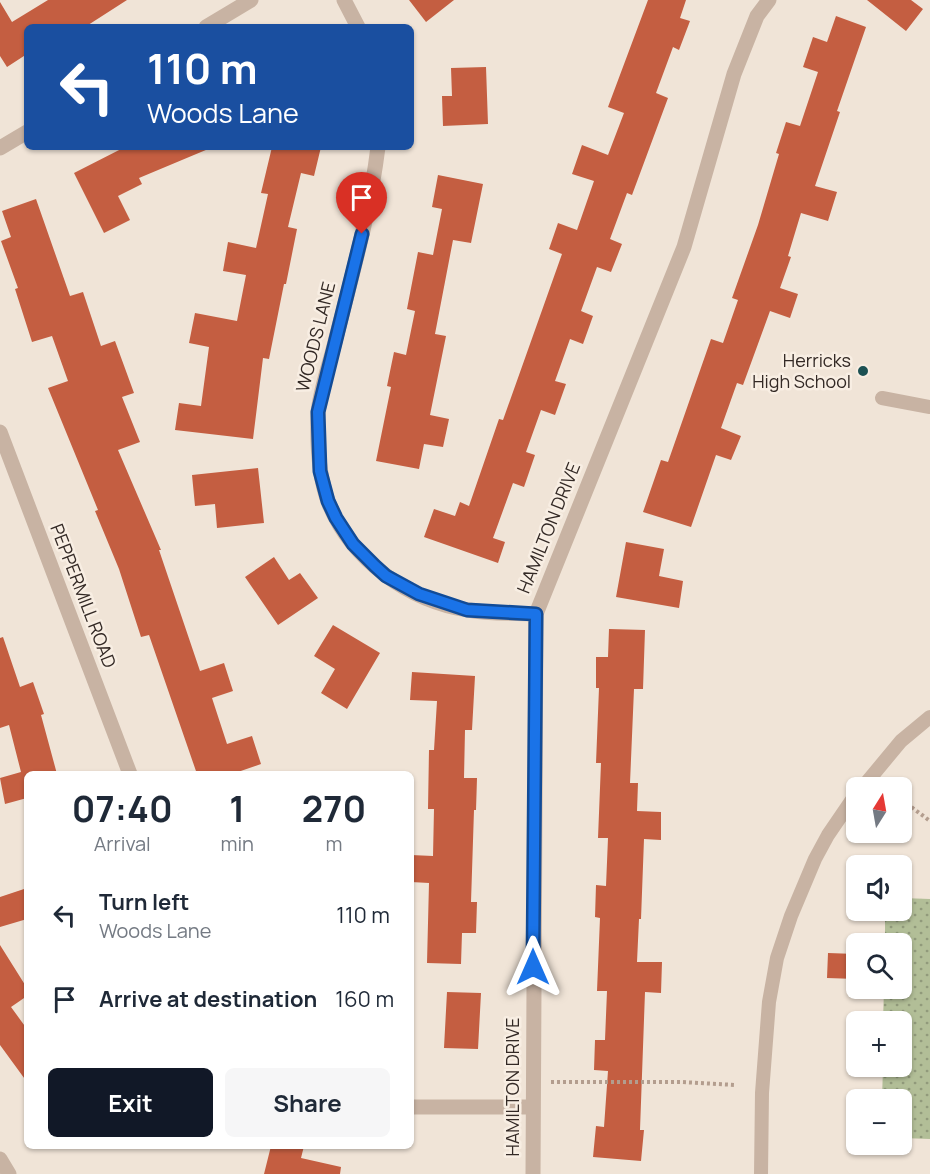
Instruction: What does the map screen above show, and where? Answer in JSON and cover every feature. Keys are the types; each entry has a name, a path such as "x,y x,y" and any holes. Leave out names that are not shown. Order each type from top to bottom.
{"street":[{"path":"211,24 251,0"},
{"path":"344,0 356,24"},
{"name":"HAMILTON DRIVE","path":"532,1174 536,614 684,247 734,74 757,16 769,0"},
{"path":"0,148 24,134"},
{"name":"WOODS LANE","path":"378,150 373,189 318,412 320,471 328,501 353,544 386,576 402,586 435,602 467,610 536,614"},
{"name":"PEPPERMILL ROAD","path":"0,432 129,771"},
{"path":"414,1107 533,1107"},
{"path":"0,1159 9,1174"}],"lane":[{"path":"882,398 930,407"},
{"path":"871,777 901,741 930,717"},
{"path":"761,1174 762,1093 769,1002 777,958 791,915 815,859 846,809"}],"path":[{"path":"912,808 930,821"},
{"path":"532,1082 682,1082 736,1085"}],"green space":[{"path":"912,898 930,899 930,1139 912,1138 912,1089 882,1089 883,1077 912,1077 912,1011 883,1011 884,999 912,999 912,933 885,933 885,921 912,921"}],"building":[{"path":"48,0 127,0 90,24 24,24 24,56 7,67 0,56 0,2 12,22"},
{"path":"409,0 454,0 426,22"},
{"path":"648,0 686,0 680,18 690,21 679,50 673,47 656,93 668,98 632,195 627,193 610,239 622,244 611,272 597,267 581,311 593,316 583,344 570,339 555,381 566,384 555,415 541,410 526,452 535,455 524,487 513,483 493,538 505,542 498,563 424,537 434,509 455,516 460,502 469,506 499,419 503,420 562,254 549,249 558,223 577,230 594,181 572,174 582,145 608,155 624,113 608,107"},
{"path":"867,0 911,0 923,9 906,31"},
{"path":"836,16 866,27 837,111 840,112 815,186 837,192 828,221 801,213 788,256 791,257 780,288 798,294 790,318 770,311 743,385 737,383 721,428 741,436 731,460 716,455 691,527 643,512 661,460 668,462 711,339 723,343 738,300 732,298 758,225 786,122 800,126 818,72 803,67 813,37 827,42"},
{"path":"486,67 488,124 443,126 442,96 452,96 451,68"},
{"path":"119,150 206,150 139,178 142,184 118,196 130,220 104,233 74,173"},
{"path":"271,150 320,150 314,176 301,173 288,227 297,229 269,359 263,358 253,439 175,430 179,403 201,406 209,347 189,343 195,313 237,321 246,275 223,271 228,242 256,248 268,194 261,193"},
{"path":"438,175 483,184 471,243 453,240 435,334 446,336 430,415 449,419 443,447 424,444 419,469 376,461 391,387 387,386 394,352 406,355 415,311 407,309 418,252 433,255 442,209 432,207"},
{"path":"36,199 70,296 83,292 101,346 115,341 134,393 122,397 140,442 118,450 161,550 159,550 200,671 224,663 233,691 212,698 227,744 252,736 261,764 241,771 196,771 149,635 141,637 119,569 95,511 98,510 48,388 68,381 52,336 32,342 15,289 18,288 1,241 11,237 2,211"},
{"path":"258,468 264,523 217,528 215,504 195,506 192,475"},
{"path":"626,542 664,549 659,576 683,581 679,608 616,597"},
{"path":"274,557 289,580 300,573 318,598 278,625 245,577"},
{"path":"333,625 380,653 347,709 321,693 335,669 314,656"},
{"path":"609,629 645,630 643,689 634,689 630,783 638,783 637,811 661,812 661,840 644,839 641,919 639,919 637,962 662,962 661,993 645,992 640,1130 644,1130 641,1161 593,1157 596,1126 604,1127 608,1071 594,1070 595,1040 605,1040 607,991 597,991 600,918 595,917 596,885 606,886 608,838 598,838 601,763 596,763 599,688 596,688 596,657 608,657"},
{"path":"3,637 20,687 33,682 44,714 41,715 56,771 24,771 24,799 5,804 0,778 21,772 9,725 0,728 0,638"},
{"path":"412,672 475,676 472,730 465,730 464,778 477,778 471,902 477,902 476,933 462,933 461,964 427,963 429,883 414,882 414,855 433,856 434,809 428,809 429,750 434,750 437,701 410,700"},
{"path":"24,889 24,920 0,927 0,897"},
{"path":"0,945 24,983 24,998 11,1007 24,1025 24,1078 0,1045"},
{"path":"828,953 846,954 846,979 827,978"},
{"path":"447,992 481,993 478,1049 444,1048"},
{"path":"270,1149 303,1149 301,1158 341,1167 340,1174 264,1174"}],"place":[{"name":"Herricks High School","path":"863,371"}],"route":[{"path":"362,234 318,412 320,471 328,501 345,534 386,576 435,602 455,608 479,612 536,614 533,967"}]}
